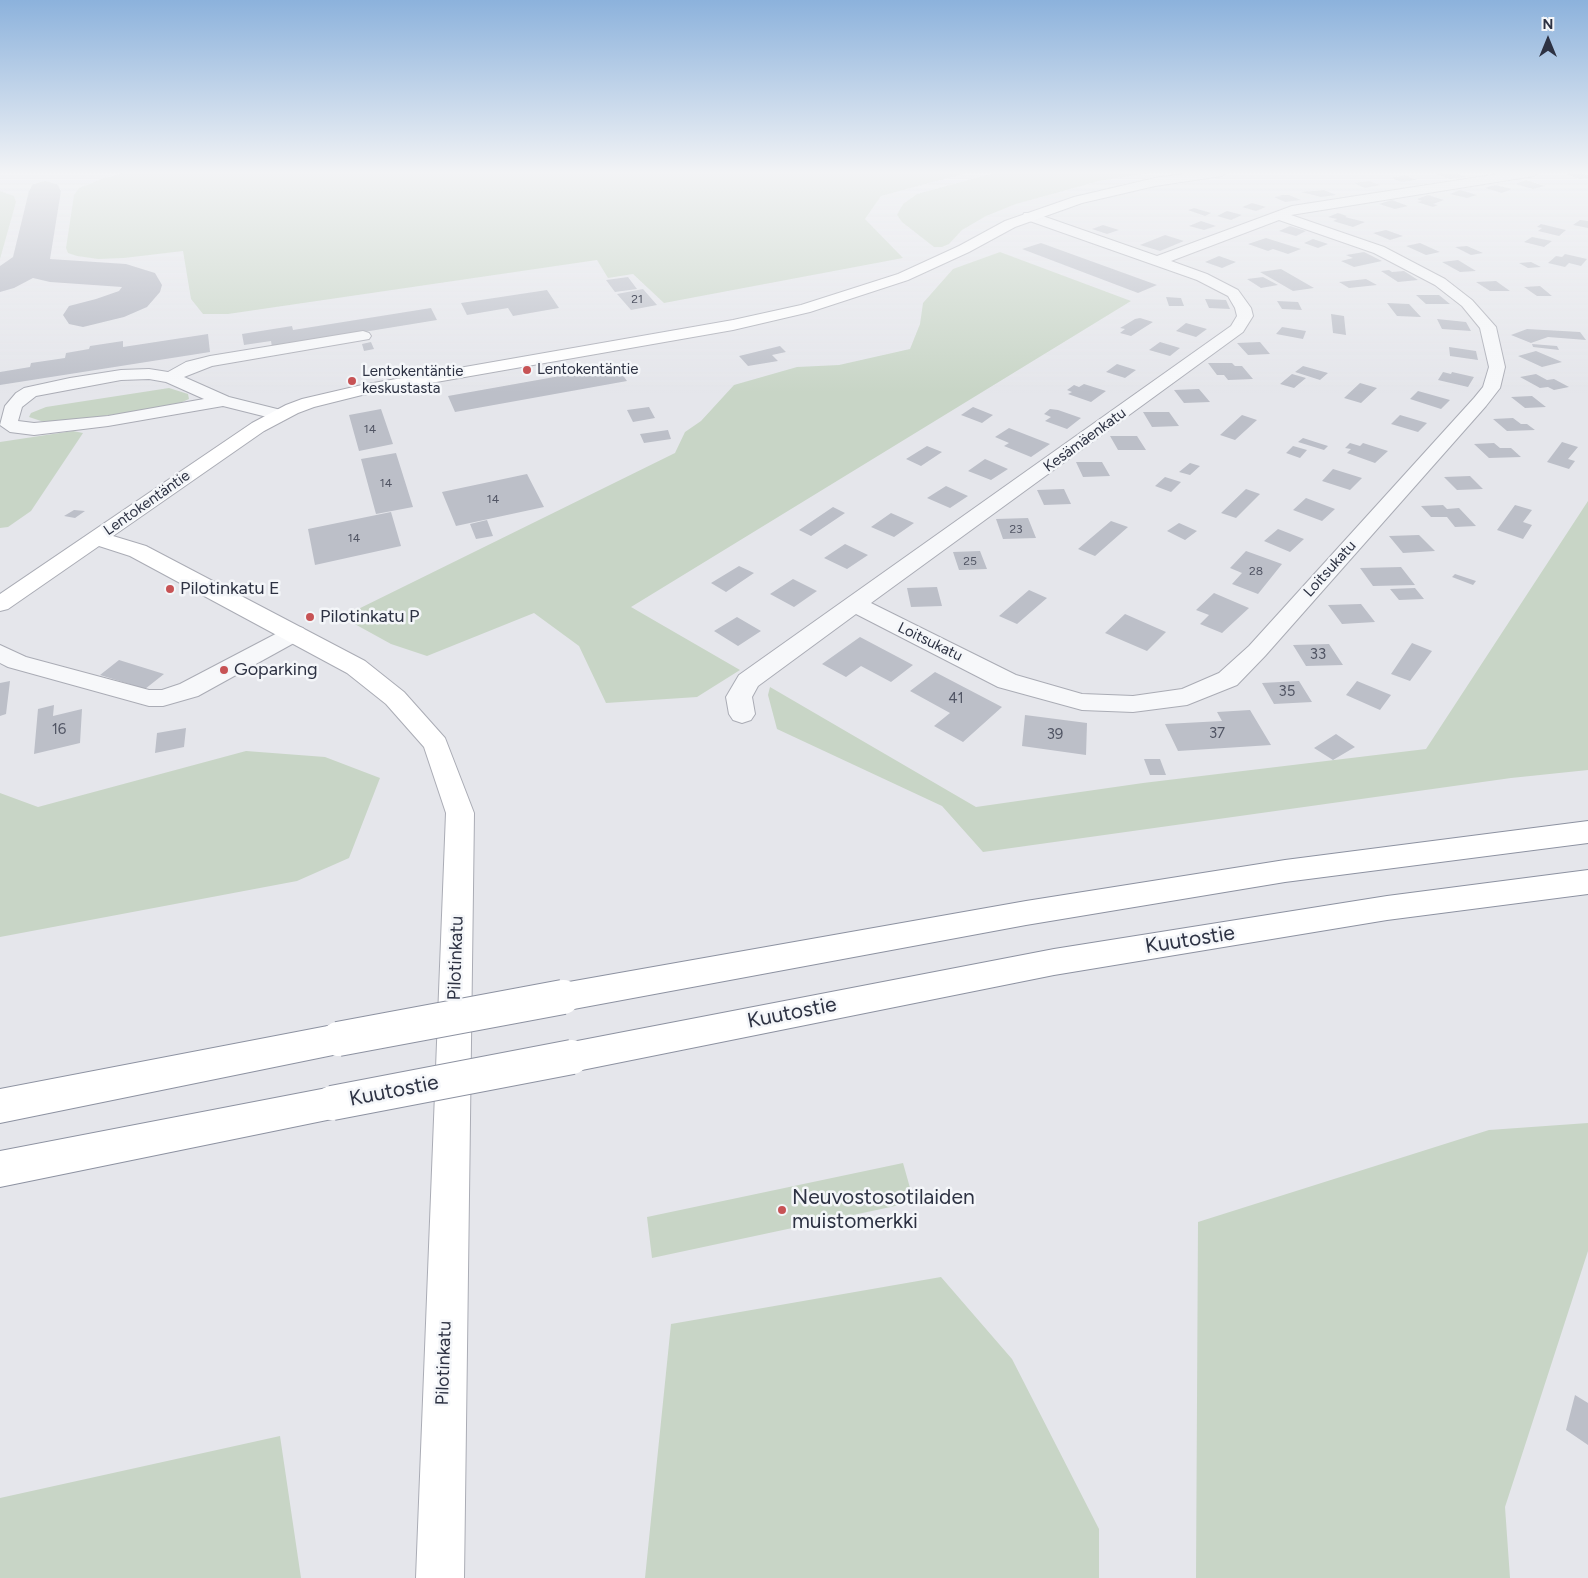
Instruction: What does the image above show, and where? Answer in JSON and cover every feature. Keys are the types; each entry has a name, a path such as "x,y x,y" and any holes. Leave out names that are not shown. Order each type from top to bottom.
{"main road":[{"name":"Lentokentäntie","path":"0,604 250,433 279,415 308,403 339,395 650,341 805,309 902,277 967,246"},
{"name":"Pilotinkatu","path":"96,538 138,551 356,667 395,698 436,744 460,813 440,1578"},
{"path":"0,1106 338,1039 1026,912 1295,870 1588,832"},
{"name":"Kuutostie","path":"0,1169 1054,962 1387,908 1588,882"}],"street":[{"name":"Kesämäenkatu","path":"742,714 739,697 748,681 1237,330 1244,316 1243,308 1233,293 1202,277 1114,246"},
{"path":"1158,261 1198,246"},
{"name":"Loitsukatu","path":"856,604 1007,681 1082,702 1133,704 1187,697 1228,679 1257,651 1480,402 1491,388 1498,367 1488,328 1467,303 1440,282 1420,270 1366,246"},
{"path":"170,377 192,366 210,360 363,336"},
{"path":"223,401 117,420 34,429 16,428 8,423 14,406 22,397 30,392 70,382 121,375 148,374 170,377 223,401 279,415"},
{"path":"0,653 17,662 149,698 163,698 189,690 295,633"}],"green space":[{"path":"0,246 4,246 0,259"},
{"path":"66,246 891,246 903,258 664,303 633,274 608,278 597,260 228,314 203,314 191,299 183,251 98,259 68,253"},
{"path":"1000,252 1131,301 631,607 740,670 697,697 606,703 579,646 534,613 427,656 391,644 342,617 675,453 685,432 701,421 734,385 797,367 839,365 910,349 920,324 923,303 953,269"},
{"path":"169,388 188,394 189,399 171,407 57,422 44,422 29,417 31,413 46,407"},
{"path":"73,431 83,433 31,511 8,527 0,528 0,442"},
{"path":"1588,501 1588,770 1511,778 983,852 942,806 777,729 768,695 770,687 976,807 1143,783 1426,749"},
{"path":"246,751 325,757 380,778 349,858 297,881 0,937 0,793 38,807"},
{"path":"1588,1123 1588,1251 1505,1507 1510,1578 1196,1578 1198,1222 1489,1130"},
{"path":"903,1163 914,1202 652,1258 647,1217"},
{"path":"941,1277 1012,1359 1099,1529 1099,1578 645,1578 671,1324"},
{"path":"280,1436 301,1578 0,1578 0,1498"}],"building":[{"path":"1033,246 1048,246 1157,285 1138,293 1022,249"},
{"path":"1142,246 1173,246 1160,251"},
{"path":"1253,246 1290,246 1301,249 1288,254 1273,249 1268,251"},
{"path":"1406,246 1426,246 1440,252 1426,255"},
{"path":"1467,246 1483,253 1471,255 1455,247"},
{"path":"1364,252 1382,261 1354,267 1341,261 1353,258 1346,255"},
{"path":"1565,254 1587,259 1581,266 1569,263 1565,267 1548,263 1556,256 1562,257"},
{"path":"1219,256 1236,262 1222,268 1205,262"},
{"path":"1458,260 1476,271 1460,272 1442,262"},
{"path":"1531,262 1541,267 1528,268 1519,263"},
{"path":"1281,269 1314,288 1293,291 1260,272"},
{"path":"1389,270 1392,272 1404,271 1418,280 1398,282 1381,271"},
{"path":"628,277 637,289 615,292 606,280"},
{"path":"1263,277 1278,285 1261,288 1247,279"},
{"path":"1366,279 1377,285 1349,288 1339,282"},
{"path":"1496,281 1510,291 1490,291 1476,282"},
{"path":"1540,286 1552,296 1537,296 1524,287"},
{"path":"643,289 657,305 631,310 617,294"},
{"path":"547,290 559,308 513,316 508,308 467,315 461,303"},
{"path":"1416,295 1439,295 1450,304 1426,304"},
{"path":"1166,297 1181,298 1184,306 1169,306"},
{"path":"1205,299 1226,300 1230,309 1209,308"},
{"path":"1277,301 1298,302 1302,310 1282,309"},
{"path":"1387,303 1409,304 1421,317 1397,316"},
{"path":"431,308 437,320 272,347 271,341 244,345 242,334 292,326 293,330"},
{"path":"1331,314 1344,316 1346,335 1333,333"},
{"path":"1140,318 1153,322 1131,336 1120,333 1125,329 1120,328"},
{"path":"1437,319 1466,322 1471,331 1442,329"},
{"path":"1186,323 1207,329 1196,337 1176,331"},
{"path":"1282,327 1306,331 1303,339 1276,334"},
{"path":"1527,329 1580,332 1586,340 1548,337 1531,343 1511,335"},
{"path":"208,334 210,352 0,385 0,372 30,367 31,363 65,358 66,353 89,349 90,346 123,341 123,347"},
{"path":"371,342 374,349 364,351 362,344"},
{"path":"1160,342 1180,348 1170,356 1149,350"},
{"path":"1260,342 1270,354 1248,355 1237,343"},
{"path":"1532,344 1557,346 1559,350 1533,347"},
{"path":"780,346 786,352 772,355 778,361 748,366 739,356"},
{"path":"1449,347 1476,351 1478,360 1450,356"},
{"path":"1536,351 1562,362 1542,367 1518,356"},
{"path":"1208,363 1232,363 1235,366 1242,366 1253,379 1228,380 1224,375 1217,375"},
{"path":"1117,364 1136,370 1125,378 1106,372"},
{"path":"616,366 627,381 455,412 448,396"},
{"path":"1303,366 1328,373 1320,380 1295,372"},
{"path":"1443,372 1474,377 1468,387 1438,380"},
{"path":"1292,374 1306,378 1294,388 1280,384"},
{"path":"1536,374 1547,380 1554,379 1569,387 1554,390 1548,387 1540,388 1520,377"},
{"path":"1360,383 1377,388 1361,403 1344,398"},
{"path":"1084,384 1106,391 1091,402 1068,394 1072,392 1067,390 1074,385 1079,387"},
{"path":"1199,389 1210,402 1184,403 1174,390"},
{"path":"1418,391 1450,400 1441,409 1410,399"},
{"path":"1532,396 1546,407 1525,408 1511,397"},
{"path":"649,407 655,418 633,422 627,410"},
{"path":"973,407 993,415 982,423 961,415"},
{"path":"381,409 393,444 359,451 349,415"},
{"path":"1050,409 1081,418 1067,429 1045,421 1051,417 1044,414"},
{"path":"1143,412 1169,412 1179,426 1152,427"},
{"path":"1242,415 1257,420 1235,440 1220,435"},
{"path":"1400,415 1427,423 1418,432 1391,424"},
{"path":"1513,418 1535,430 1507,431 1493,419"},
{"path":"1009,428 1050,444 1031,457 1004,446 1009,443 995,437"},
{"path":"668,430 671,439 644,443 640,434"},
{"path":"1110,436 1137,436 1146,450 1118,450"},
{"path":"1303,438 1328,446 1324,450 1298,442"},
{"path":"1562,442 1578,447 1568,459 1575,461 1569,469 1547,462"},
{"path":"1350,443 1360,446 1363,443 1388,451 1375,463 1347,453 1351,449 1345,448"},
{"path":"1494,443 1500,448 1511,448 1521,457 1489,458 1474,444"},
{"path":"927,446 942,452 921,466 906,459"},
{"path":"1293,446 1307,450 1300,458 1286,453"},
{"path":"396,453 413,507 376,514 361,459"},
{"path":"985,459 1008,469 991,480 968,471"},
{"path":"1076,462 1102,462 1110,476 1083,477"},
{"path":"1190,463 1200,466 1190,475 1179,472"},
{"path":"1333,469 1362,478 1350,490 1322,481"},
{"path":"527,474 544,507 456,526 442,492"},
{"path":"1470,476 1483,489 1457,490 1444,477"},
{"path":"1165,477 1181,482 1171,492 1155,486"},
{"path":"946,486 968,496 950,508 927,498"},
{"path":"1064,489 1071,504 1044,505 1037,490"},
{"path":"1246,489 1260,494 1236,518 1221,513"},
{"path":"1306,498 1335,509 1322,521 1293,510"},
{"path":"1443,505 1447,509 1459,508 1476,526 1455,527 1447,517 1431,517 1421,506"},
{"path":"1515,505 1532,510 1523,522 1532,525 1523,539 1497,530"},
{"path":"833,507 845,513 811,536 799,530"},
{"path":"74,510 85,511 75,518 64,516"},
{"path":"391,512 401,546 315,565 308,529"},
{"path":"891,513 914,523 894,537 871,527"},
{"path":"1028,518 1036,538 1003,539 996,519"},
{"path":"487,520 493,536 476,539 470,524"},
{"path":"1111,521 1128,527 1095,556 1078,549"},
{"path":"1179,523 1197,531 1185,540 1167,531"},
{"path":"1278,529 1304,539 1290,552 1264,541"},
{"path":"1419,535 1435,551 1403,553 1389,536"},
{"path":"845,544 868,555 847,569 824,558"},
{"path":"980,551 987,569 959,570 953,552"},
{"path":"1246,551 1282,564 1258,594 1232,584 1242,573 1230,568"},
{"path":"739,566 754,573 726,592 711,583"},
{"path":"1401,567 1415,585 1373,586 1360,568"},
{"path":"1455,574 1476,581 1473,585 1452,577"},
{"path":"793,579 817,591 794,607 770,594"},
{"path":"937,587 942,606 911,607 907,588"},
{"path":"1415,588 1424,599 1399,600 1390,589"},
{"path":"1029,590 1047,598 1017,624 999,616"},
{"path":"1214,593 1249,608 1222,633 1200,624 1209,615 1196,610"},
{"path":"1361,604 1375,622 1342,624 1328,605"},
{"path":"1125,614 1166,632 1147,651 1105,633"},
{"path":"737,617 761,631 738,646 714,631"},
{"path":"860,637 913,665 891,682 861,666 846,677 822,664"},
{"path":"1412,643 1432,651 1410,681 1391,674"},
{"path":"1329,644 1343,665 1306,666 1293,645"},
{"path":"119,660 164,674 145,689 100,675"},
{"path":"935,672 1002,707 963,742 934,726 950,713 910,691"},
{"path":"10,681 6,714 0,716 0,683"},
{"path":"1299,681 1312,702 1274,704 1262,683"},
{"path":"1357,681 1391,695 1380,710 1346,695"},
{"path":"54,705 53,716 82,709 80,743 34,754 38,709"},
{"path":"1250,710 1271,745 1178,751 1165,724 1222,721 1217,712"},
{"path":"1025,715 1087,723 1086,755 1022,746"},
{"path":"186,728 184,747 155,753 157,733"},
{"path":"1336,734 1355,747 1333,760 1314,748"},
{"path":"1144,759 1160,759 1166,775 1150,775"},
{"path":"1575,1395 1588,1403 1588,1445 1566,1430"}],"taxiway":[{"path":"31,261 34,246"},
{"path":"0,280 16,273 31,261"},
{"path":"31,261 35,267 50,271 126,275 141,281 143,285 140,292 133,299 110,308 83,315"}],"place":[{"name":"Lentokentäntie","path":"527,370"},
{"name":"Lentokentäntie keskustasta","path":"352,381"},
{"name":"Pilotinkatu E","path":"170,589"},
{"name":"Pilotinkatu P","path":"310,617"},
{"name":"Goparking","path":"224,670"},
{"name":"Neuvostosotilaiden muistomerkki","path":"782,1210"}]}
